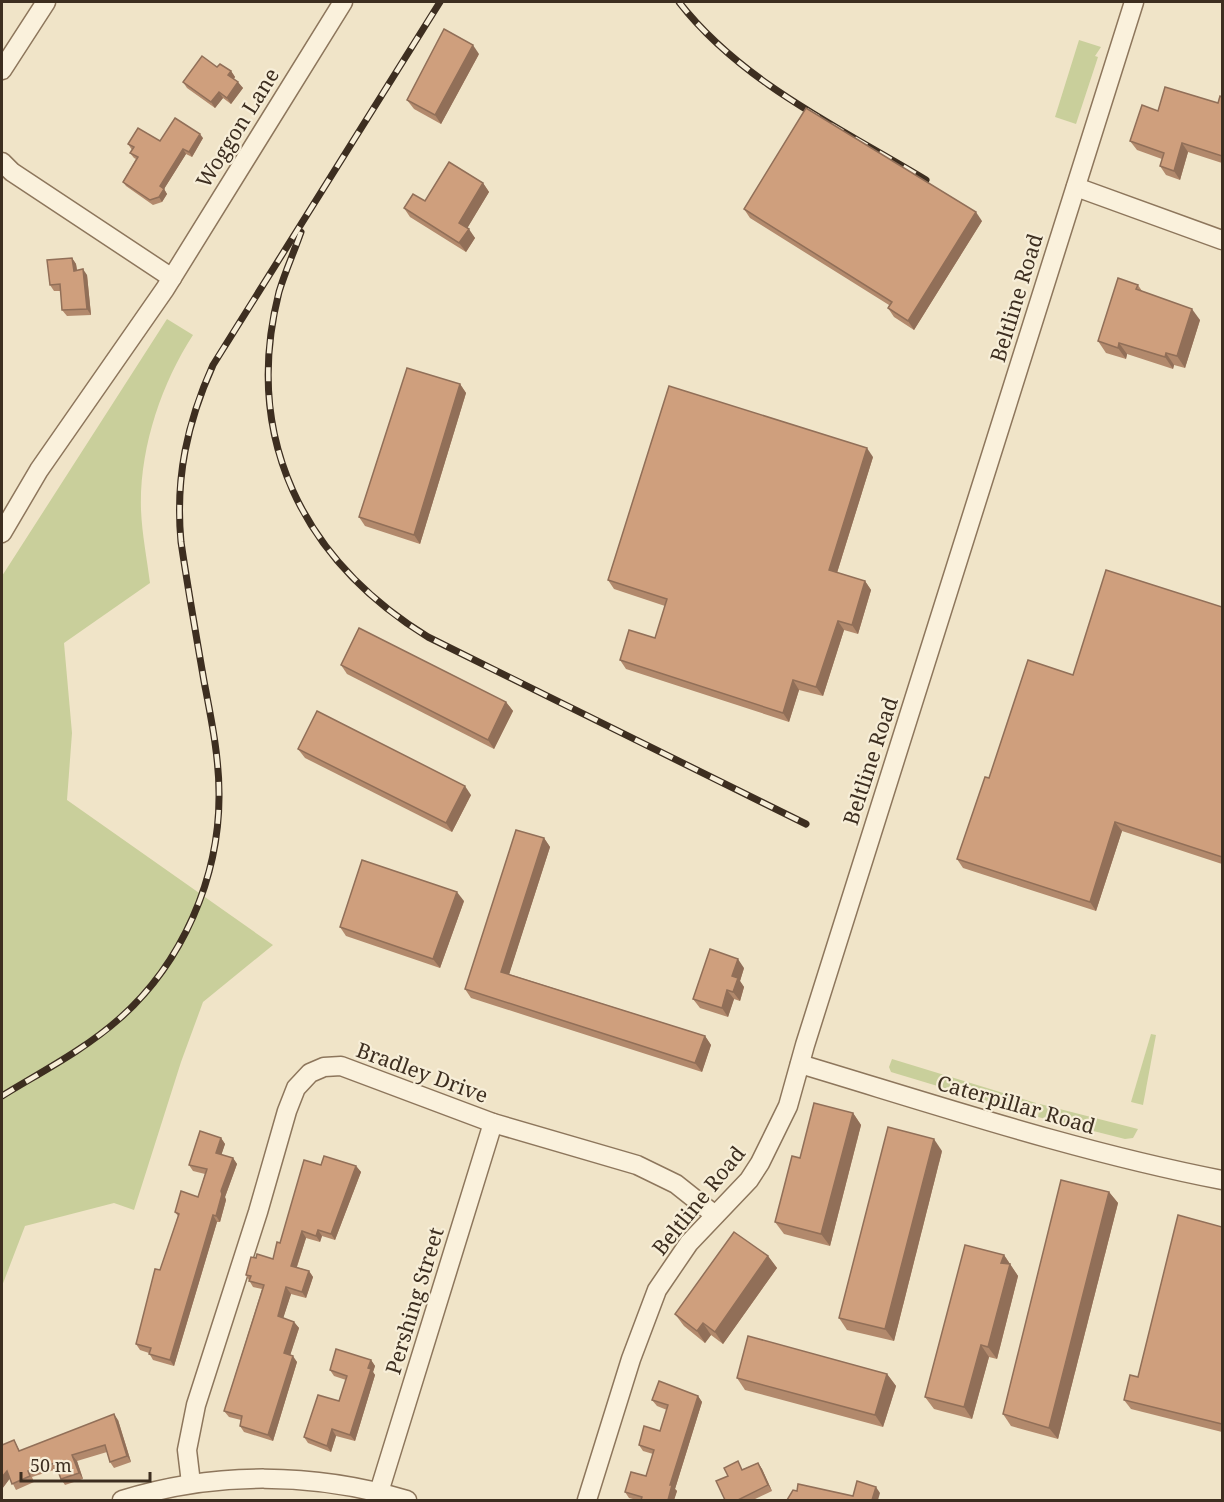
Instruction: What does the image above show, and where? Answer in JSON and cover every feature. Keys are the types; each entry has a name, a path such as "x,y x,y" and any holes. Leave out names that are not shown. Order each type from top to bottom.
{"street":[{"path":"2,70 46,2"},
{"name":"Woggon Lane","path":"2,533 39,470 172,278 343,2"},
{"name":"Beltline Road","path":"587,1500 646,1317 674,1264 715,1215 749,1180 780,1128 797,1080 800,1064 1134,2"},
{"path":"2,162 12,172 172,278"},
{"path":"1076,187 1222,240"},
{"name":"Caterpillar Road","path":"800,1064 990,1123 1161,1168 1222,1180"},
{"name":"Bradley Drive","path":"191,1483 187,1450 196,1405 261,1202 287,1111 296,1088 317,1069 341,1066 493,1123 646,1169 676,1184 715,1215"},
{"name":"Pershing Street","path":"379,1492 493,1123"},
{"path":"122,1500 191,1483 281,1478 379,1492 407,1500"}],"green space":[{"path":"1079,40 1101,47 1095,56 1098,57 1076,124 1055,117"},
{"path":"167,319 193,335 181,354 162,396 154,418 144,464 141,510 150,583 64,643 72,733 67,800 273,945 203,1002 181,1062 134,1210 114,1203 25,1226 2,1286 2,576"},
{"path":"1151,1034 1156,1035 1143,1105 1131,1102"},
{"path":"892,1059 1036,1103 1034,1115 891,1072 889,1067"},
{"path":"1040,1104 1138,1129 1133,1138 1125,1139 1038,1117"}],"building":[{"path":"444,29 473,45 435,115 407,100"},
{"path":"202,56 217,67 220,64 231,71 228,75 238,82 227,98 219,92 211,102 183,82"},
{"path":"1165,87 1218,103 1220,96 1222,97 1222,156 1182,143 1174,171 1160,166 1164,153 1130,141 1142,105 1158,111"},
{"path":"806,108 976,212 908,321 888,308 892,302 744,209"},
{"path":"175,118 200,134 189,152 183,149 160,186 164,189 159,197 150,200 123,182 138,157 130,153 134,147 128,144 138,128 160,141"},
{"path":"449,162 483,183 459,223 469,229 459,243 404,208 413,194 425,201"},
{"path":"72,258 74,271 83,269 87,309 62,310 60,284 50,285 47,260"},
{"path":"1118,278 1138,285 1136,289 1192,309 1177,356 1166,353 1165,357 1119,343 1118,348 1098,341"},
{"path":"407,368 460,384 414,535 359,517"},
{"path":"669,386 867,448 829,570 865,581 852,625 838,621 816,687 793,680 783,713 620,660 629,630 655,638 667,599 608,580"},
{"path":"1106,570 1222,607 1222,857 1115,822 1090,902 957,859 985,777 989,778 1028,660 1073,675"},
{"path":"359,628 506,702 488,740 341,665"},
{"path":"317,711 465,786 446,823 298,749"},
{"path":"516,830 544,838 501,972 705,1036 695,1063 465,989"},
{"path":"362,860 457,892 433,959 340,927"},
{"path":"710,949 738,959 732,976 738,978 733,992 727,990 722,1008 693,999"},
{"path":"814,1103 853,1113 821,1234 775,1222 792,1156 800,1158"},
{"path":"888,1127 934,1139 885,1329 839,1318"},
{"path":"200,1131 221,1138 216,1153 233,1158 221,1191 216,1216 213,1215 170,1360 149,1354 151,1348 136,1344 155,1269 160,1270 179,1214 175,1212 181,1191 198,1197 207,1169 189,1165"},
{"path":"324,1156 356,1166 331,1234 318,1230 316,1236 302,1231 291,1266 309,1271 302,1292 286,1287 278,1316 294,1322 284,1353 293,1356 268,1435 240,1426 242,1416 224,1411 264,1285 249,1281 251,1276 246,1275 251,1257 256,1258 257,1254 273,1259 277,1242 280,1243 304,1160 321,1165"},
{"path":"1061,1180 1109,1192 1049,1428 1003,1414"},
{"path":"1178,1215 1222,1227 1222,1424 1124,1400 1130,1375 1138,1377"},
{"path":"734,1232 768,1256 715,1332 703,1323 697,1331 675,1314"},
{"path":"965,1245 1004,1255 1001,1263 1010,1264 988,1347 981,1345 964,1407 925,1397"},
{"path":"748,1336 887,1374 875,1415 737,1378"},
{"path":"336,1349 371,1360 368,1368 371,1369 350,1435 332,1429 327,1446 304,1437 318,1395 339,1401 347,1376 330,1370"},
{"path":"659,1381 698,1396 670,1485 672,1485 668,1500 641,1500 642,1497 625,1492 631,1472 646,1476 654,1450 639,1445 644,1426 660,1431 668,1405 652,1400"},
{"path":"114,1414 127,1456 110,1462 105,1445 72,1455 79,1473 61,1479 55,1463 28,1471 30,1476 12,1484 7,1471 2,1477 2,1445 14,1440 19,1451"},
{"path":"738,1461 742,1470 758,1463 768,1485 738,1500 725,1500 716,1481 728,1476 724,1468"},
{"path":"857,1481 876,1487 872,1500 787,1500 793,1490 797,1491 798,1484 853,1496"}],"railway":[{"path":"2,1096 77,1051 119,1019 161,972 179,945 193,917 213,856 218,825 219,793 214,737 181,542 180,496 190,430 213,365 440,2"},
{"path":"679,2 704,30 762,80 826,122 926,180"},
{"path":"301,232 279,292 270,346 269,397 277,445 293,490 316,532 347,571 384,606 428,637 806,824"}]}
